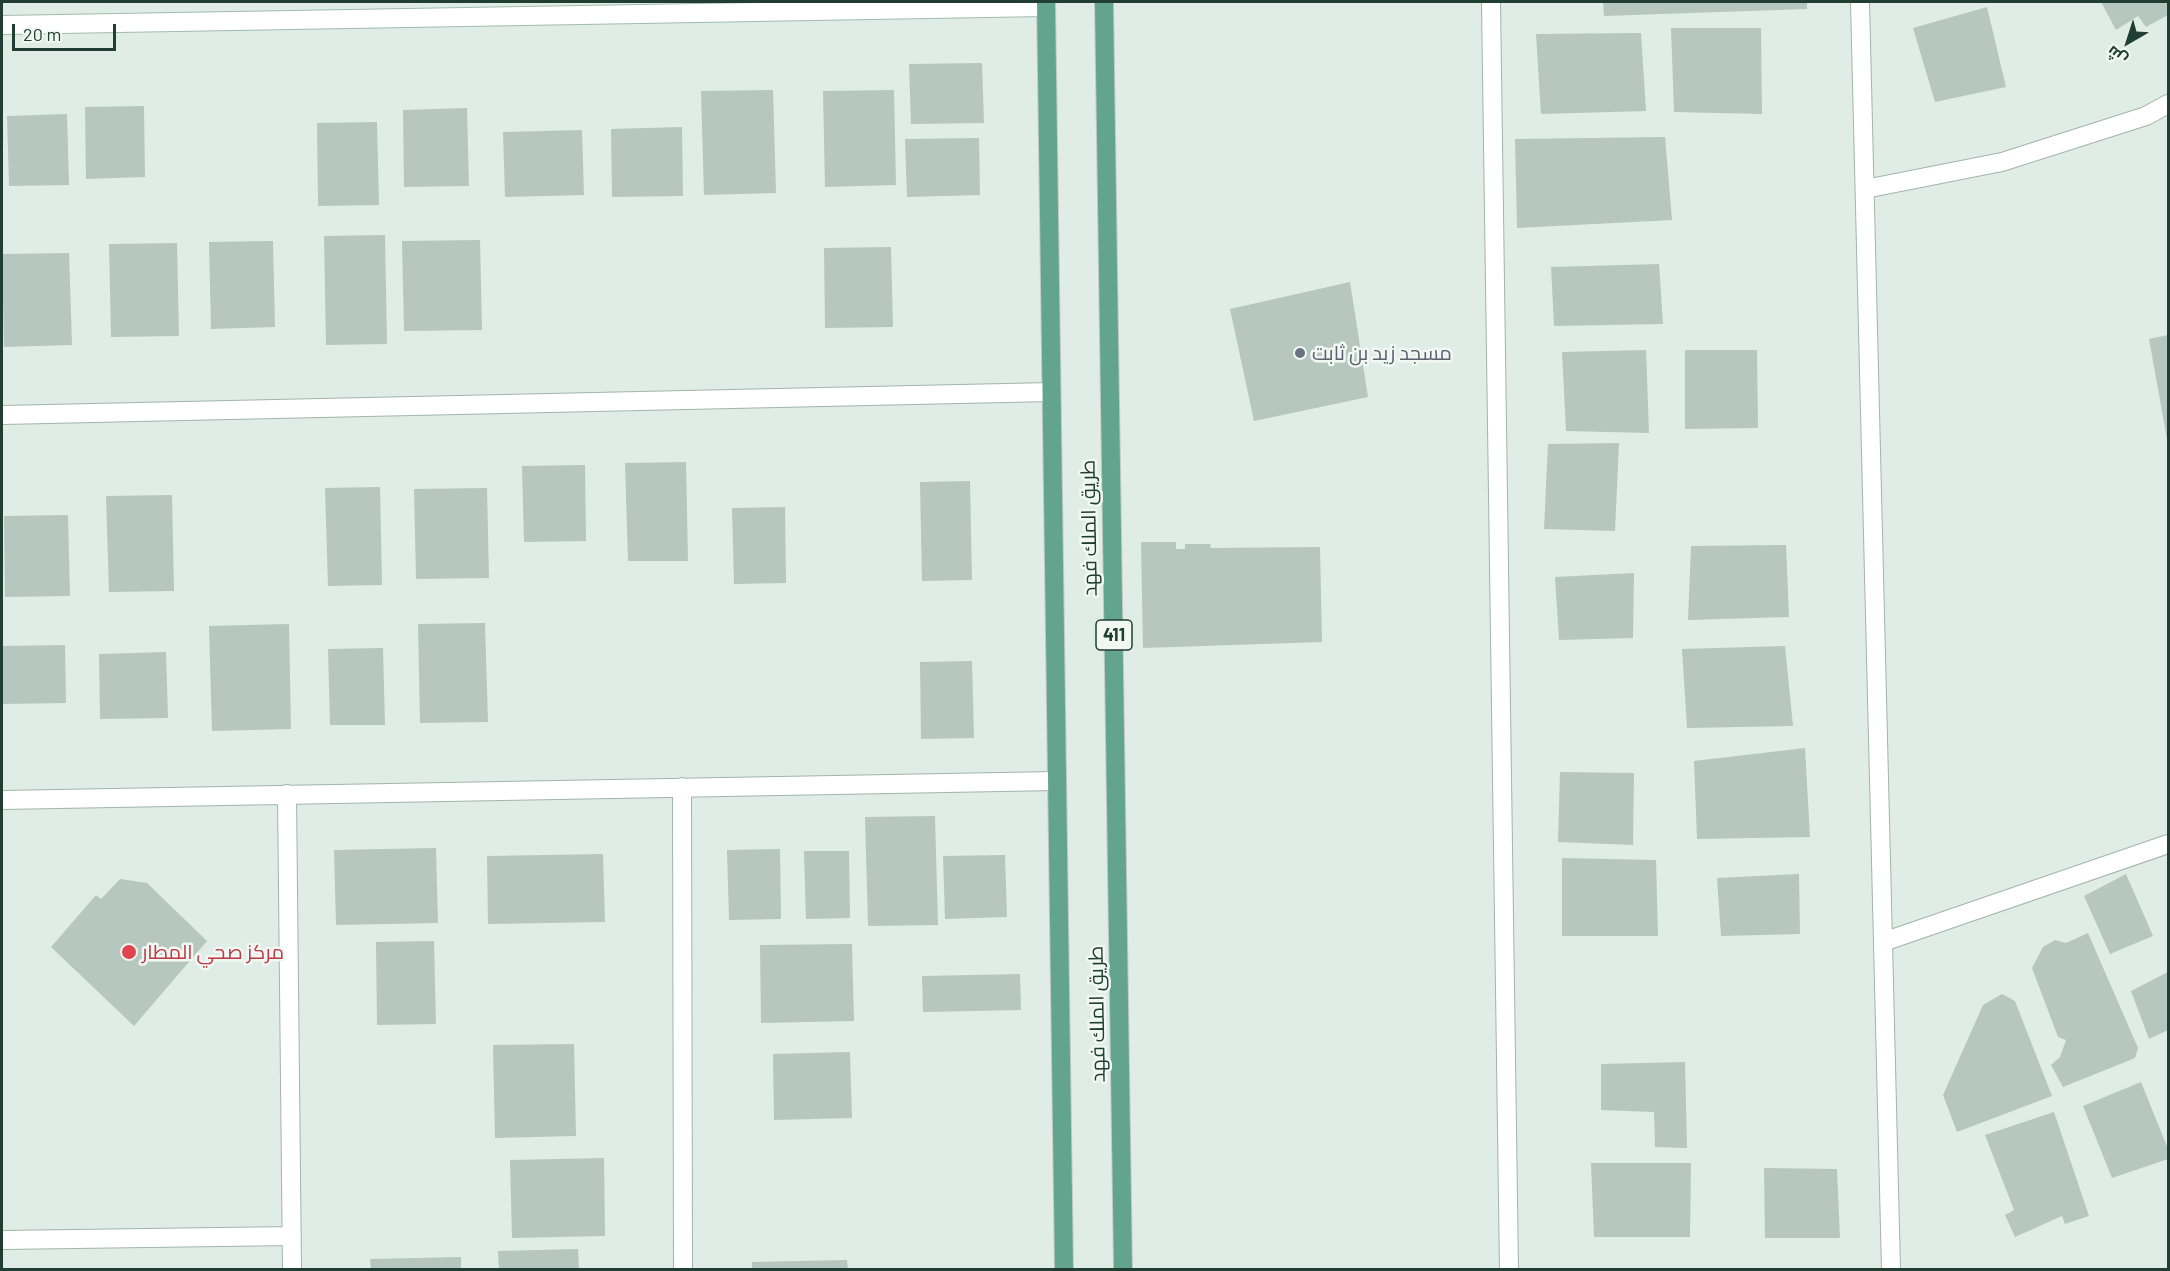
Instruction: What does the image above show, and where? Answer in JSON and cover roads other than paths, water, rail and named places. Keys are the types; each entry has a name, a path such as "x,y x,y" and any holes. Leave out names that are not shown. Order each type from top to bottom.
{"main road":[{"name":"طريق الملك فهد","path":"1107,2 1123,1269"},
{"name":"طريق الملك فهد","path":"1046,4 1064,1269"}],"street":[{"path":"1491,2 1509,1269"},
{"path":"1860,2 1891,1269"},
{"path":"2,25 1046,4"},
{"path":"1865,189 2002,162 2146,116 2169,104"},
{"path":"2,415 1051,392"},
{"path":"2,800 1057,781"},
{"path":"682,787 682,1269"},
{"path":"287,794 292,1269"},
{"path":"1883,942 2169,844"},
{"path":"2,1240 292,1236"}],"place":[{"name":"مسجد زيد بن ثابت","path":"1300,353"},
{"name":"مركز صحي المطار","path":"129,952"}]}
